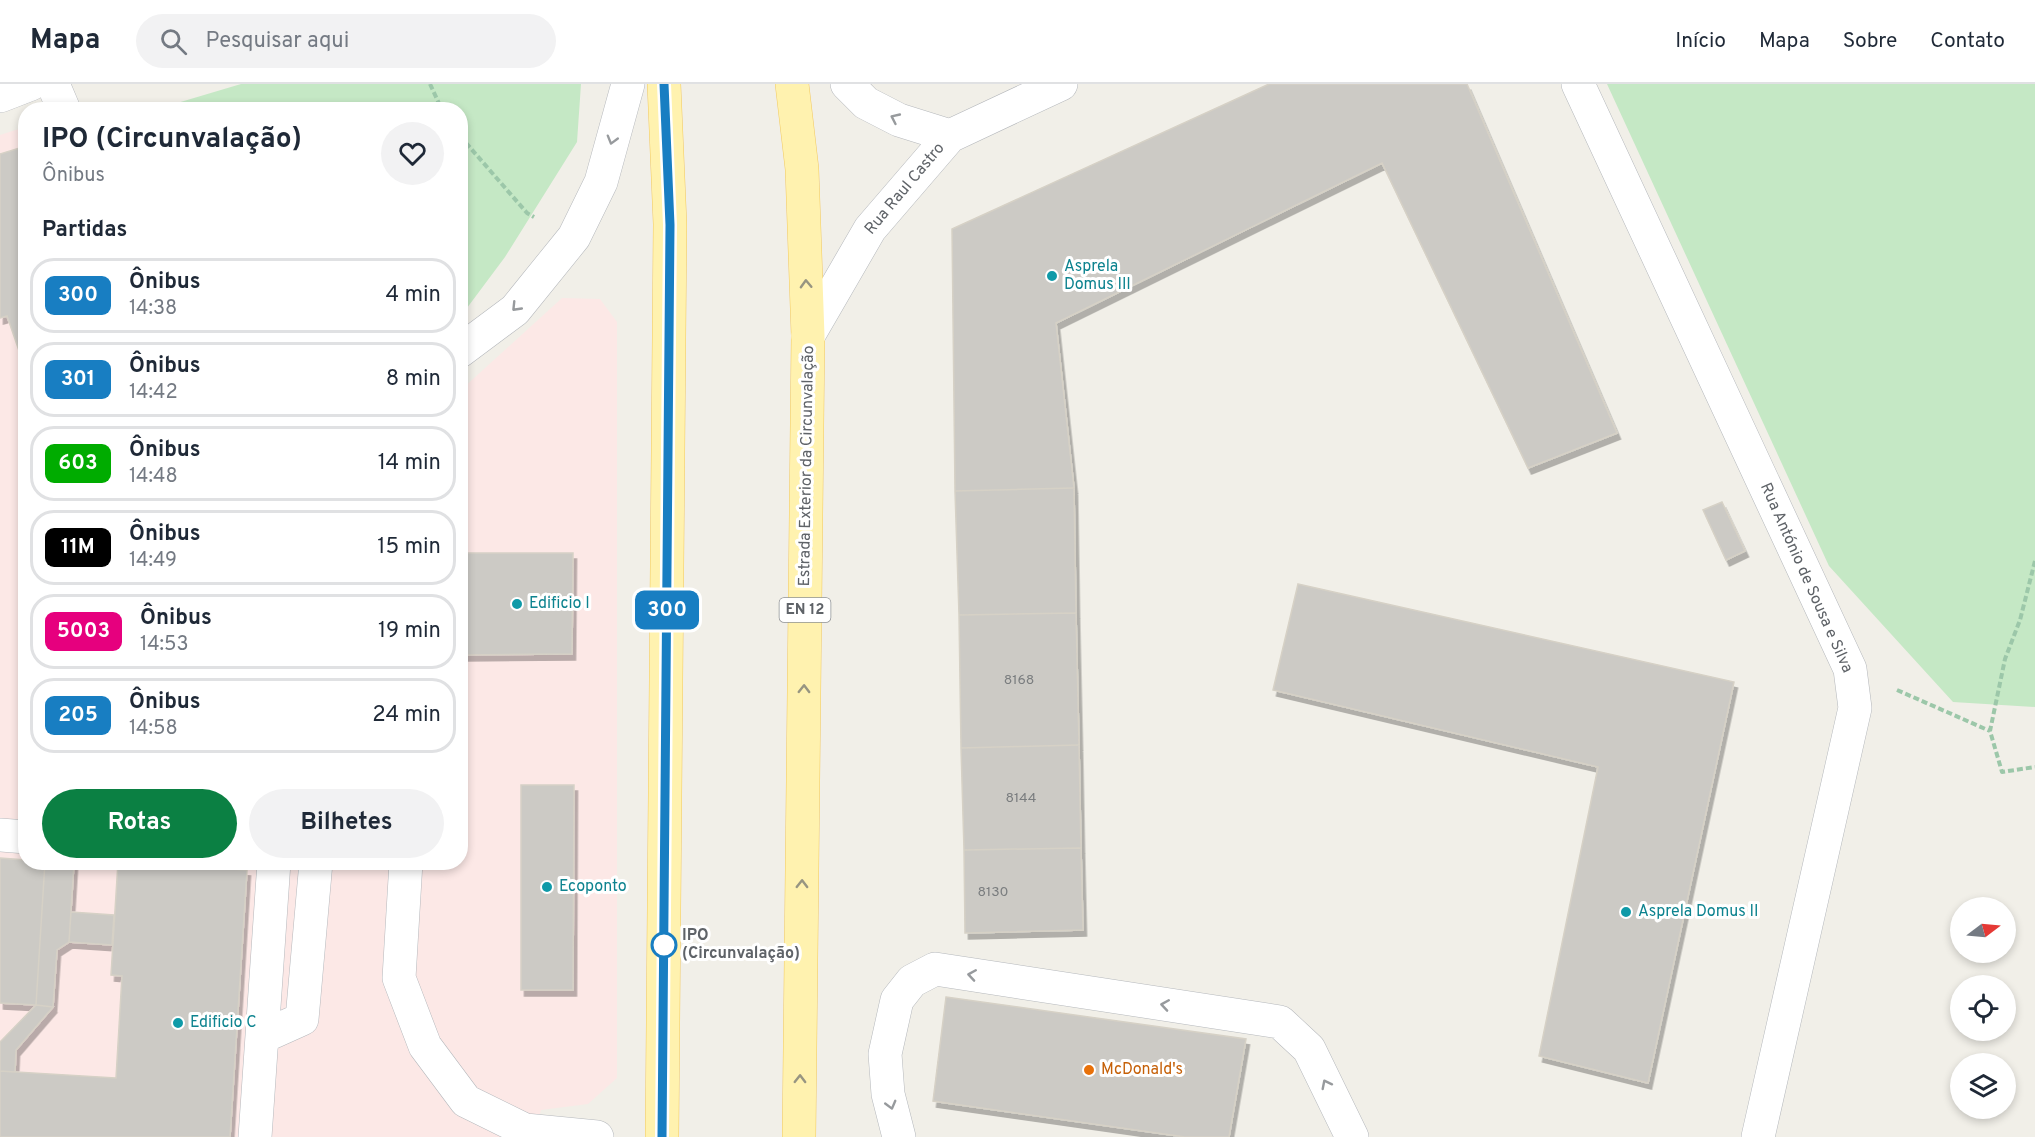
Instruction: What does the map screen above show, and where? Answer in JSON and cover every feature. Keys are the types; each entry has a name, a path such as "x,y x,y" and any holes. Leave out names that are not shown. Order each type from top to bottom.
{"main road":[{"path":"662,1137 670,225 664,84"},
{"name":"Estrada Exterior da Circunvalação","path":"792,84 802,169 808,336 800,1137"}],"street":[{"path":"0,96 31,84"},
{"path":"53,84 61,102"},
{"path":"468,345 514,310 574,237 601,182 628,84"},
{"name":"Rua Raul Castro","path":"847,84 866,103 898,120 950,136"},
{"name":"Rua Raul Castro","path":"808,336 870,229 950,136 1061,84"},
{"name":"Rua António de Sousa e Silva","path":"1578,84 1850,669 1855,708 1758,1137"},
{"path":"0,835 18,836"},
{"path":"255,1137 273,870"},
{"path":"262,1037 302,1019 315,870"},
{"path":"406,870 399,978 425,1046 466,1101 525,1133 597,1137"},
{"path":"899,1137 888,1094 885,1054 897,1000 912,981 935,969 1280,1022 1309,1049 1352,1137"}],"path":[{"path":"430,84 438,102"},
{"path":"468,145 527,213 574,237"},
{"path":"2035,561 2020,620 2005,659 1990,731 2002,772 2035,767"},
{"path":"1850,669 1990,731"}],"shaded area":[{"path":"18,129 18,870 468,870 468,384 562,298 600,299 617,322 617,1078 588,1104 541,1110 534,1137 0,1137 0,135"}],"green space":[{"path":"241,84 581,84 577,142 505,257 468,307 468,102 181,102"},
{"path":"1607,84 2035,84 2035,707 1953,702 1829,566"}],"building":[{"name":"Asprela Domus III","path":"1269,84 1467,84 1617,433 1528,468 1382,163 1056,323 1074,488 955,491 952,229"},
{"path":"18,148 18,348 7,316 0,318 0,154"},
{"path":"1074,488 1076,613 959,615 955,491"},
{"path":"1722,502 1745,551 1726,560 1703,510"},
{"name":"Edificio I","path":"468,553 573,553 572,654 468,655"},
{"name":"Asprela Domus II","path":"1298,584 1734,682 1648,1083 1539,1056 1598,767 1273,690"},
{"path":"1076,613 1079,745 961,748 959,615"},
{"path":"1079,745 1081,848 964,850 961,748"},
{"name":"Ecoponto","path":"521,785 574,785 573,990 521,990"},
{"path":"1081,848 1083,930 965,933 964,850"},
{"path":"0,858 18,859 18,870 44,870 36,1005 0,1003"},
{"path":"44,870 74,870 69,942 57,950 53,1007 36,1005"},
{"name":"Edificio C","path":"118,870 247,870 230,1137 0,1137 0,1071 116,1078 122,976 111,975"},
{"path":"71,912 114,915 112,945 69,942"},
{"name":"McDonald's","path":"946,997 1246,1039 1229,1137 1185,1137 933,1101"},
{"path":"36,1005 53,1007 16,1050 15,1072 0,1071 0,1042"}],"bus line":[{"name":"300","path":"662,1137 670,225 664,84"}],"place":[{"name":"Asprela Domus III","path":"1052,276"},
{"name":"Edificio I","path":"517,604"},
{"name":"Ecoponto","path":"547,887"},
{"name":"Asprela Domus II","path":"1626,912"},
{"name":"IPO (Circunvalação)","path":"664,945"},
{"name":"Edificio C","path":"178,1023"},
{"name":"McDonald's","path":"1089,1070"}]}
